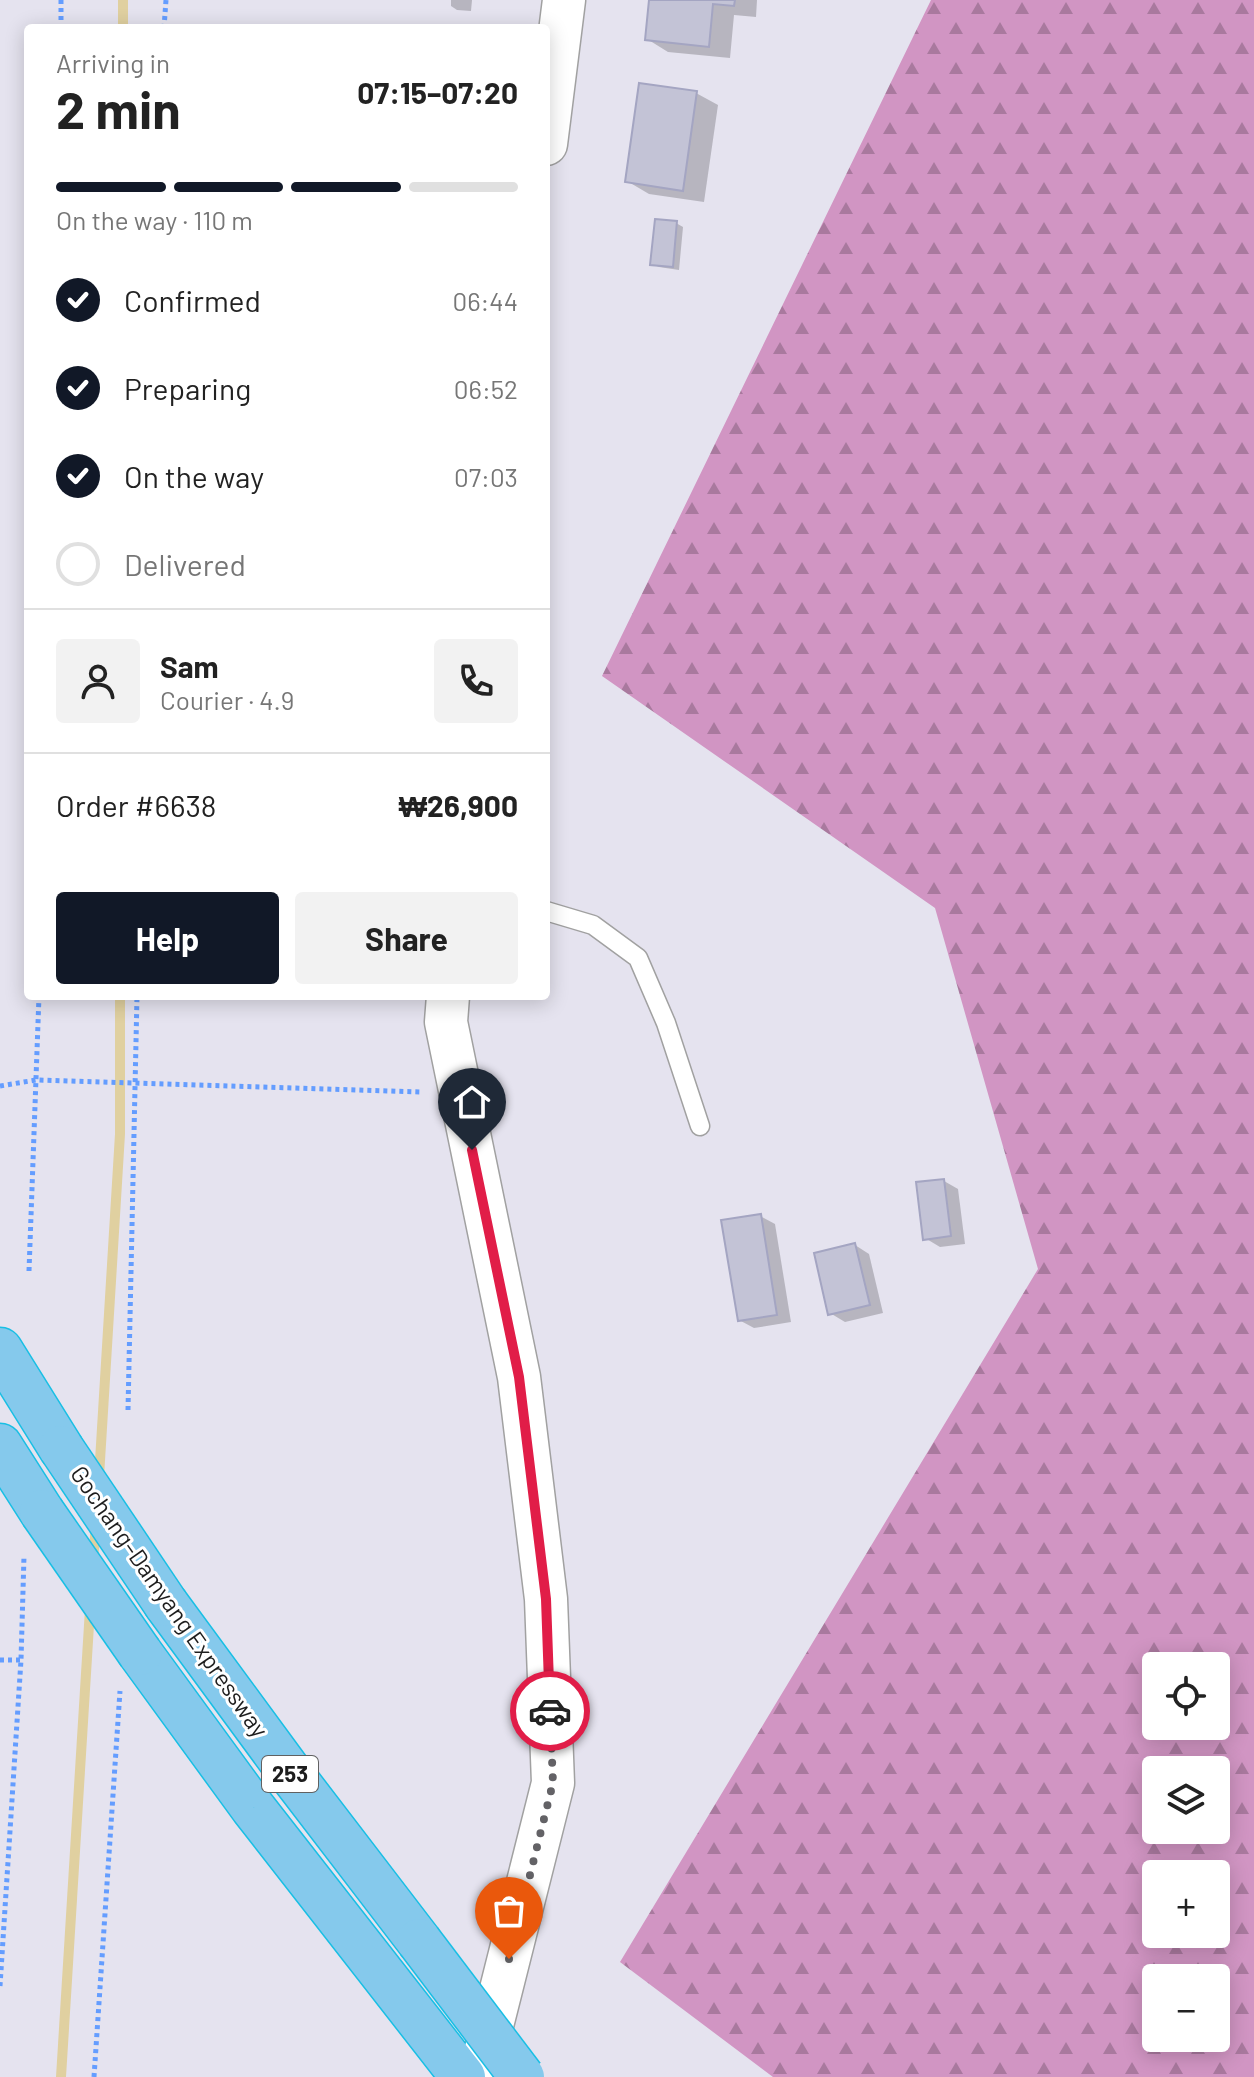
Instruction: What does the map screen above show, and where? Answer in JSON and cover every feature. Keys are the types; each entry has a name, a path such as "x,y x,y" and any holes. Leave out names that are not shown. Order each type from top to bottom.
{"highway":[{"name":"Gochang–Damyang Expressway","path":"0,1350 61,1448 166,1604 522,2077"},
{"name":"253","path":"0,1446 33,1531 130,1672 253,1808 463,2077"}],"street":[{"path":"550,112 564,0"},
{"path":"448,1000 446,1022 519,1377 546,1599 553,1783 479,2077"}],"lane":[{"path":"550,912 593,925 638,958 666,1023 700,1126"}],"path":[{"path":"61,0 61,24"},
{"path":"164,24 166,0"},
{"path":"29,1271 39,1000"},
{"path":"128,1410 137,1000"},
{"path":"0,1086 36,1080 460,1093"},
{"path":"0,1986 21,1660 33,1531"},
{"path":"0,1660 21,1660"},
{"path":"94,2077 130,1672"}],"green space":[{"path":"931,0 1254,0 1254,2077 773,2077 620,1962 1038,1269 935,908 602,676"}],"building":[{"path":"649,0 735,0 734,6 713,4 709,47 645,40"},
{"path":"639,83 697,91 683,191 625,182"},
{"path":"655,219 677,221 673,267 650,265"},
{"path":"944,1179 951,1236 923,1240 916,1182"},
{"path":"761,1214 777,1315 738,1321 721,1220"},
{"path":"855,1243 870,1305 828,1315 814,1253"}],"waterway":[{"path":"123,0 123,24"},
{"path":"99,1477 120,1134 120,1000"},
{"path":"93,1561 96,1525"},
{"path":"61,2077 90,1609"}],"way so far":[{"path":"509,1959 553,1783 550,1711"}],"route":[{"path":"472,1150 519,1377 546,1599 550,1711"}]}
